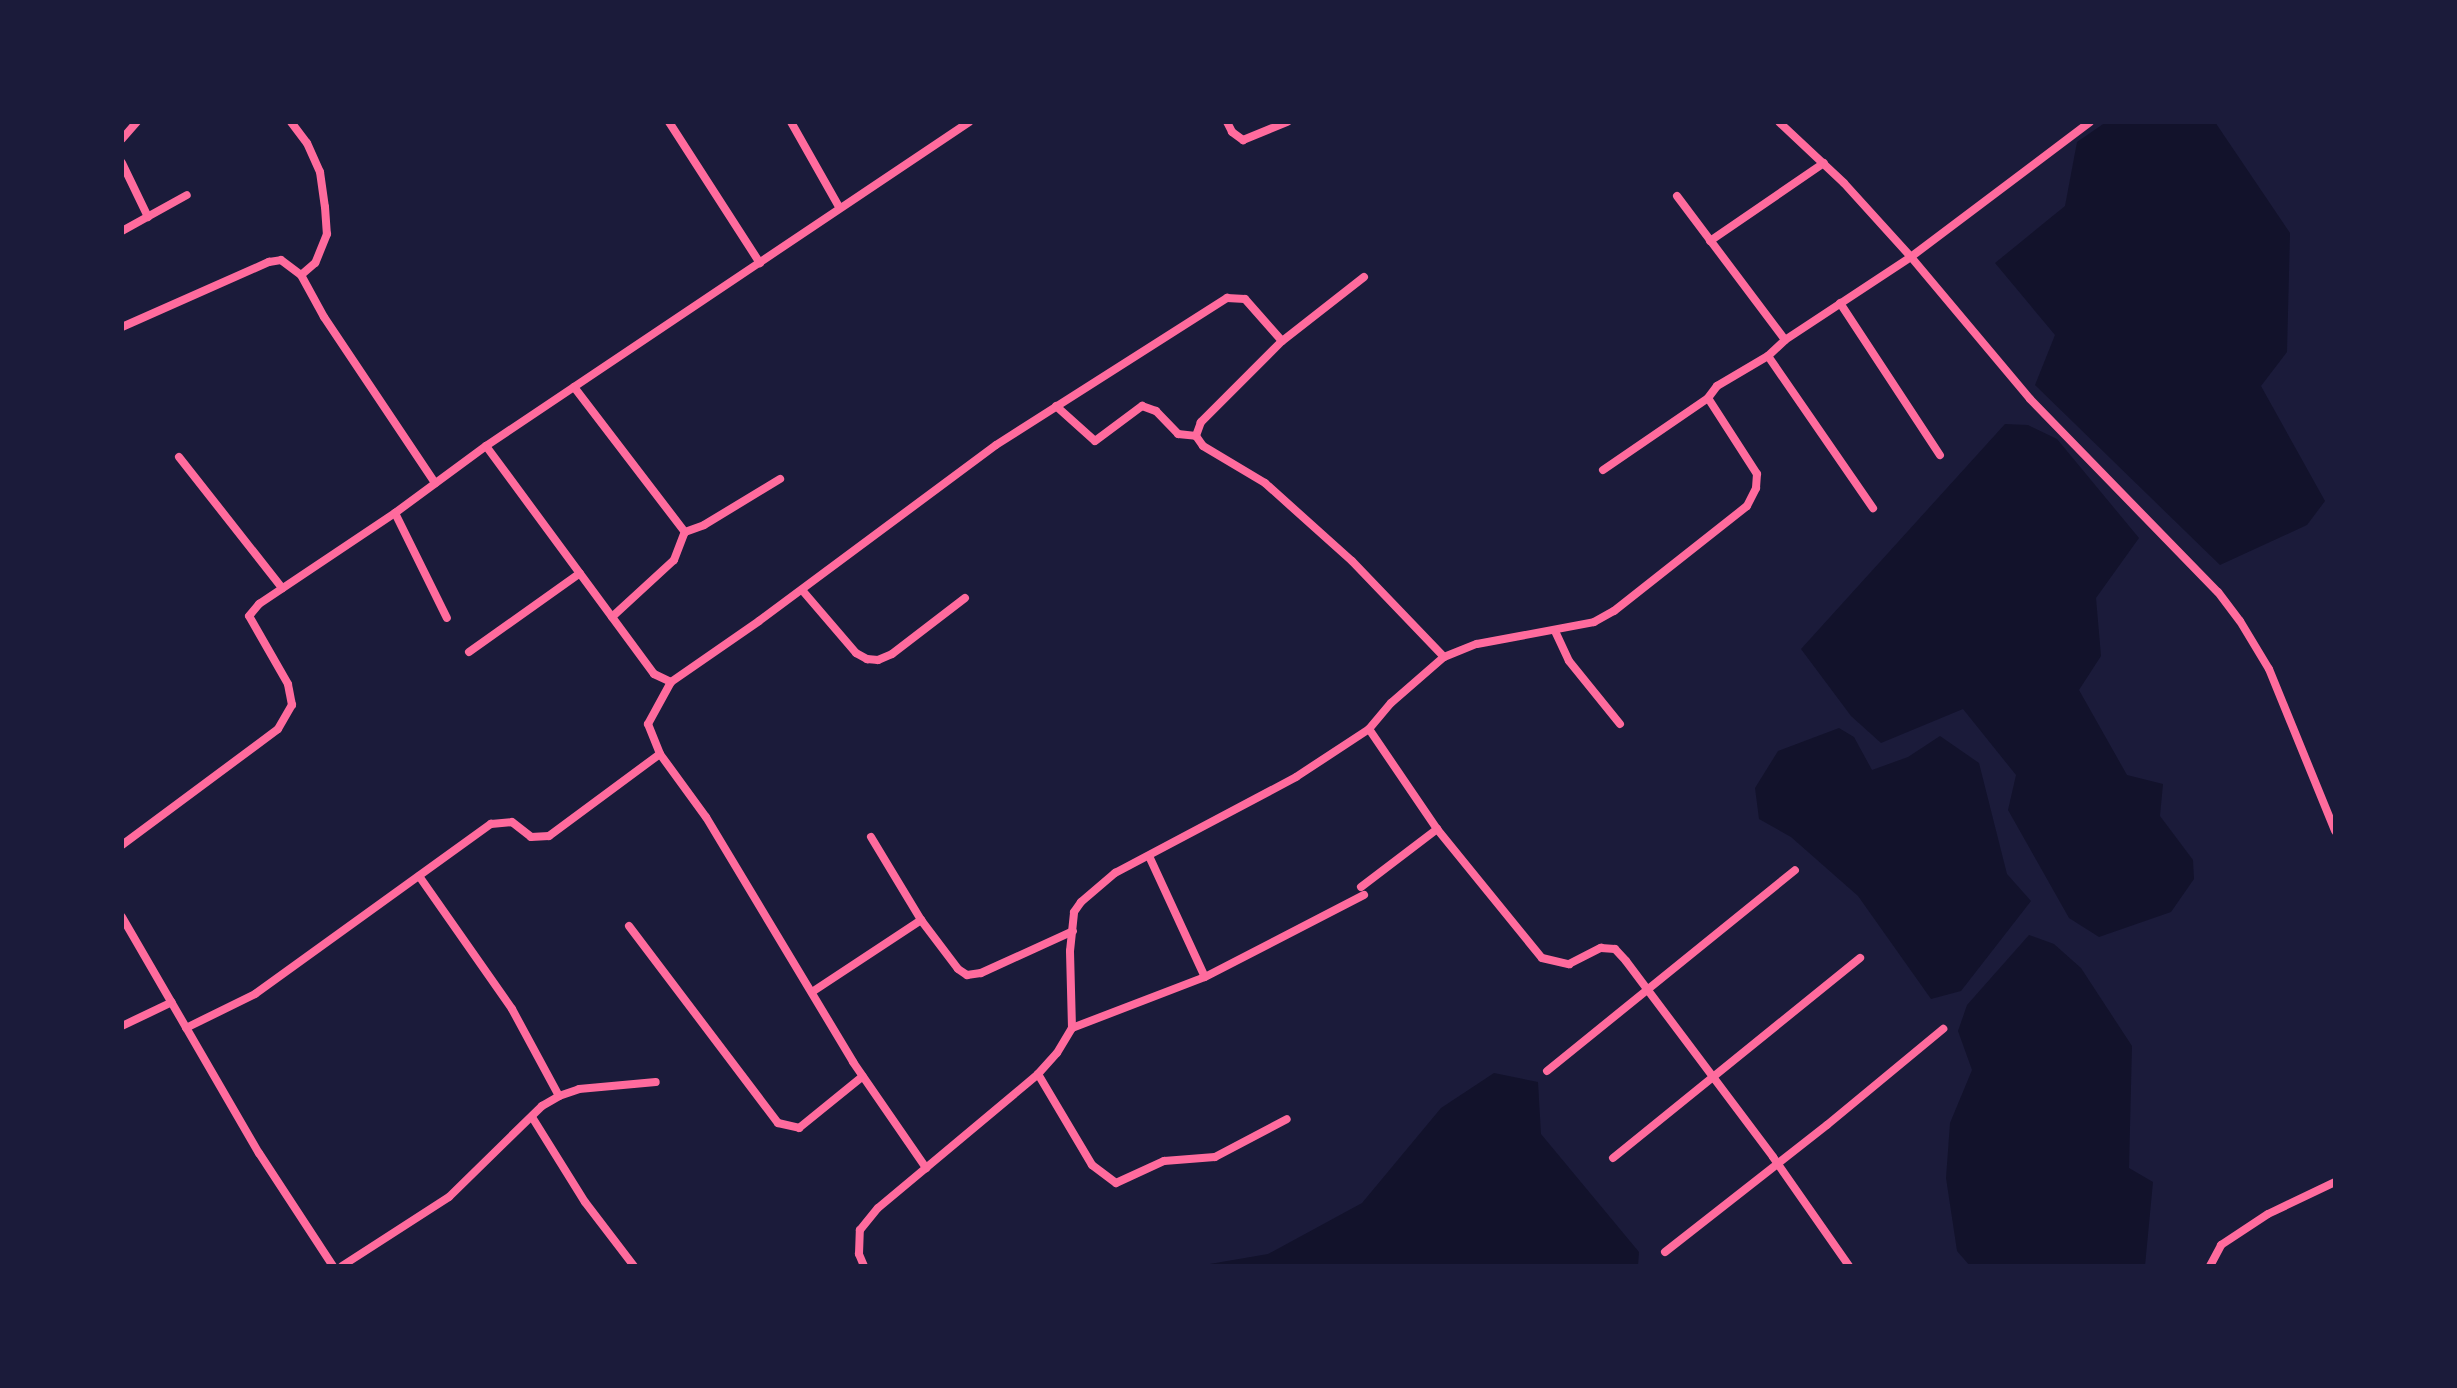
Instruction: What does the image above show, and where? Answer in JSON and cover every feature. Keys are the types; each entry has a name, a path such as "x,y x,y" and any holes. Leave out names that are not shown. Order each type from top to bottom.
{"street":[{"path":"122,139 137,122"},
{"path":"291,122 307,143 320,172 327,234 315,263 301,275"},
{"path":"669,122 760,263"},
{"path":"791,122 839,207"},
{"path":"122,845 278,729 292,705 288,684 249,616 282,588 395,513 486,446 969,122"},
{"path":"1227,122 1232,132 1243,140 1287,122"},
{"path":"1779,122 1824,163 1911,257 2030,399 2218,592 2269,669 2334,825"},
{"path":"1603,470 1708,398 1717,386 1768,356 1785,340 1911,257 2090,122"},
{"path":"122,163 148,217"},
{"path":"1710,241 1824,163"},
{"path":"122,231 187,195"},
{"path":"1677,196 1785,340"},
{"path":"122,327 269,262 281,260 301,275 324,317 435,483"},
{"path":"1196,436 1201,422 1282,341 1364,277"},
{"path":"926,1168 863,1076 706,817 660,754 648,724 671,682 802,590 996,445 1227,298 1245,299 1282,341"},
{"path":"1840,303 1940,455"},
{"path":"1768,356 1873,508"},
{"path":"574,387 685,532"},
{"path":"864,1266 859,1254 860,1230 878,1208 1038,1074 1057,1053 1072,1028 1070,951 1074,912 1091,892 1115,873 1296,777 1369,729 1402,692 1444,657 1477,644 1594,622 1614,611 1747,506 1756,488 1757,474 1708,398"},
{"path":"1056,406 1095,441 1142,406 1156,411 1178,434 1196,436 1203,446 1265,483 1298,512 1352,561 1444,657"},
{"path":"486,446 654,674 671,682"},
{"path":"179,457 282,588"},
{"path":"612,617 674,560 685,532 704,525 780,479"},
{"path":"395,513 447,618"},
{"path":"469,652 580,573"},
{"path":"802,590 856,653 878,660 892,654 965,598"},
{"path":"1555,631 1569,661 1620,724"},
{"path":"1369,729 1437,829 1542,958 1569,964 1601,948 1615,949 1778,1164 1849,1266"},
{"path":"186,1028 255,994 491,824 512,822 531,837 549,836 660,754"},
{"path":"1072,1028 1205,977 1362,891 1437,829"},
{"path":"871,837 921,920 958,969 967,975 981,973 1073,931"},
{"path":"1149,856 1205,977"},
{"path":"1547,1071 1795,870"},
{"path":"419,876 512,1009 559,1096"},
{"path":"122,917 259,1153 333,1266"},
{"path":"812,992 921,920"},
{"path":"629,926 778,1123 799,1128 863,1076"},
{"path":"1613,1158 1860,958"},
{"path":"122,1026 172,1002"},
{"path":"1665,1252 1943,1029"},
{"path":"1038,1074 1092,1165 1116,1183 1164,1161 1215,1157 1287,1119"},
{"path":"342,1266 449,1197 532,1117 559,1096 579,1089 656,1082"},
{"path":"532,1117 585,1202 634,1266"},
{"path":"2210,1266 2221,1245 2268,1214 2335,1182"}],"shaded area":[{"path":"2106,122 2215,122 2290,233 2287,352 2261,386 2325,501 2307,525 2220,565 2035,385 2055,335 1995,263 2065,206 2077,142"},
{"path":"2005,424 2028,425 2057,439 2139,538 2096,598 2101,656 2079,690 2127,775 2163,784 2160,816 2193,860 2194,879 2171,912 2099,937 2069,918 2008,810 2016,775 1963,709 1881,743 1851,716 1801,649"},
{"path":"1839,728 1854,737 1872,770 1908,757 1940,736 1979,763 2007,874 2031,901 1961,991 1931,999 1858,896 1791,837 1759,819 1755,788 1778,751"},
{"path":"2029,935 2054,944 2081,968 2132,1046 2129,1168 2153,1182 2145,1266 1970,1266 1957,1251 1946,1178 1950,1123 1972,1070 1958,1031 1967,1005"},
{"path":"1494,1073 1538,1082 1541,1134 1639,1252 1638,1266 1198,1266 1268,1254 1362,1203 1441,1108"}]}
